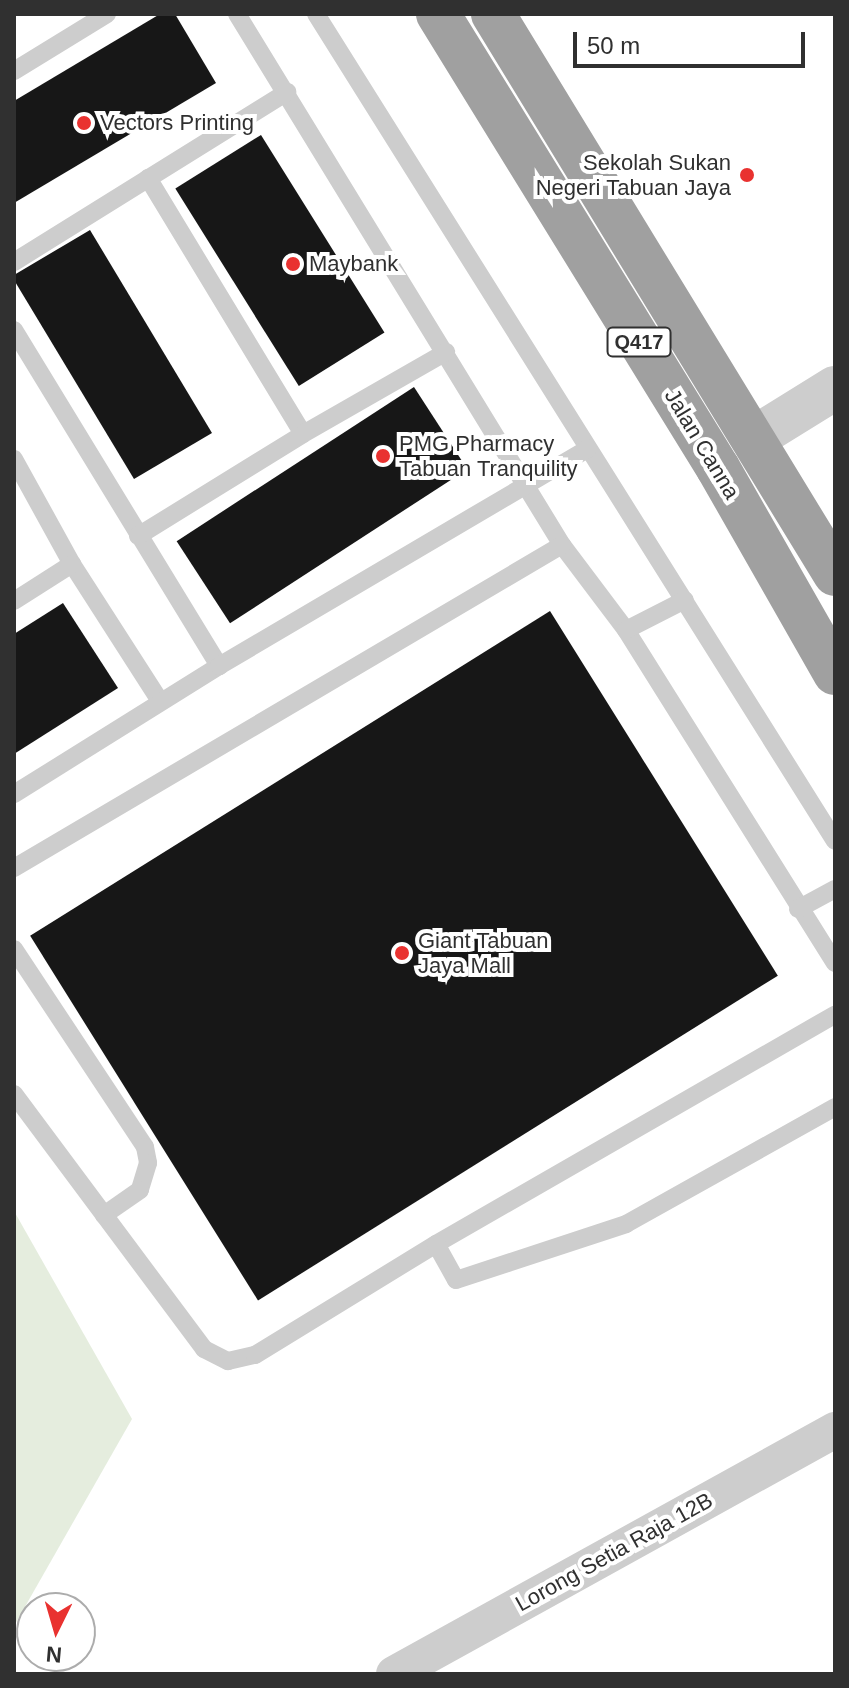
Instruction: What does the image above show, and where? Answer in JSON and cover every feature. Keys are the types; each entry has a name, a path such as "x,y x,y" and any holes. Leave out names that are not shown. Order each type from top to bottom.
{"highway":[{"name":"Jalan Canna","path":"438,14 718,468 835,673"},
{"name":"Q417","path":"493,14 835,574"}],"street":[{"path":"754,438 835,388"},
{"name":"Lorong Setia Raja 12B","path":"394,1674 835,1430"}],"lane":[{"path":"14,71 107,14"},
{"path":"237,14 562,545 626,630 798,909 835,963"},
{"path":"316,14 835,841"},
{"path":"14,262 287,92"},
{"path":"148,178 303,434"},
{"path":"14,330 219,666"},
{"path":"138,536 303,434 446,352"},
{"path":"14,794 160,701 588,449"},
{"path":"14,459 72,564 160,701"},
{"path":"14,868 562,545"},
{"path":"14,601 72,564"},
{"path":"626,630 685,600"},
{"path":"798,909 835,889"},
{"path":"14,949 145,1147 148,1163 140,1190 104,1215"},
{"path":"14,1094 204,1349 228,1361 255,1355 436,1244 835,1015"},
{"path":"436,1244 456,1280 626,1224 835,1107"}],"green space":[{"path":"14,1211 132,1419 33,1592 16,1592 14,1626"}],"building":[{"path":"160,14 175,14 216,83 14,203 14,101"},
{"path":"261,135 384,333 299,386 175,189"},
{"path":"90,230 212,433 134,479 14,280 14,275"},
{"path":"414,387 467,469 230,623 177,541"},
{"path":"63,603 118,688 14,754 14,634"},
{"name":"Giant Tabuan Jaya Mall","path":"550,611 778,976 258,1301 30,936"}],"place":[{"name":"Vectors Printing","path":"84,123"},
{"name":"Sekolah Sukan Negeri Tabuan Jaya","path":"747,175"},
{"name":"Maybank","path":"293,264"},
{"name":"PMG Pharmacy Tabuan Tranquility","path":"383,456"},
{"name":"Giant Tabuan Jaya Mall","path":"402,953"}]}
